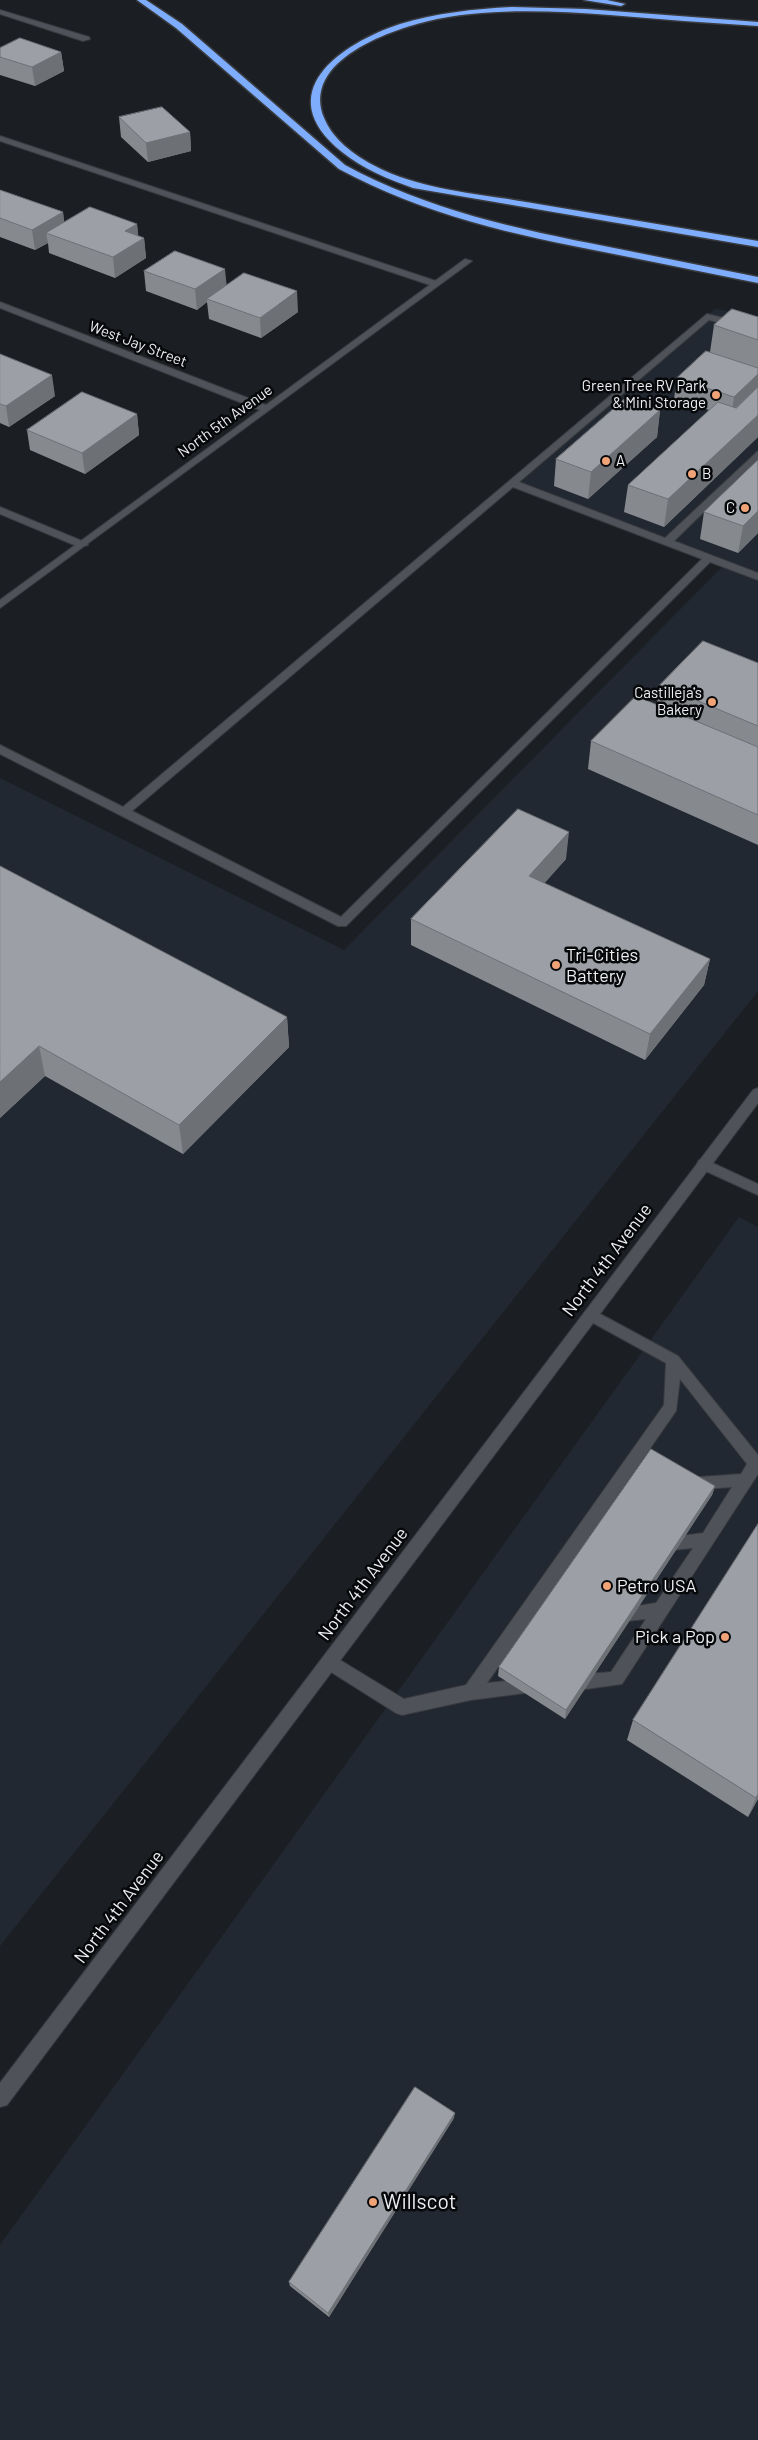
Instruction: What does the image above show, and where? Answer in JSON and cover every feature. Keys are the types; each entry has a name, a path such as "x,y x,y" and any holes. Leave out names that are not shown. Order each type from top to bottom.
{"highway":[{"path":"142,0 179,26 342,168 366,182 455,217 511,231 758,280"},
{"path":"588,0 758,23"},
{"path":"758,23 550,8 484,9 452,13 395,28 350,49 334,62 322,76 316,92 316,107 321,123 332,139 348,154 371,168 416,186 758,244"},
{"path":"511,231 758,272"}],"street":[{"path":"0,12 86,39"},
{"path":"0,138 436,284"},
{"name":"North 5th Avenue","path":"0,606 468,261"},
{"name":"West Jay Street","path":"0,305 267,409"},
{"path":"124,812 707,317 758,330"},
{"path":"667,542 758,454"},
{"path":"512,483 758,577"},
{"path":"0,510 83,545"},
{"path":"0,749 342,923 709,558"},
{"name":"North 4th Avenue","path":"0,2098 758,1093"},
{"path":"704,1164 758,1190"},
{"path":"329,1662 402,1707 472,1692 616,1679 756,1464 673,1360 591,1315"},
{"path":"472,1692 671,1407 673,1360"},
{"path":"672,1484 746,1480"},
{"path":"616,1486 634,1486"},
{"path":"651,1545 707,1539"},
{"path":"568,1555 586,1553"},
{"path":"603,1616 661,1610"},
{"path":"517,1627 536,1624"}],"shaded area":[{"path":"715,309 758,316 758,991 0,1946 0,778 344,950 724,565 516,486"},
{"path":"739,1217 758,1227 758,2440 0,2440 0,2245"}],"building":[{"path":"20,38 61,52 32,67 0,57 0,48"},
{"path":"162,107 190,132 146,143 119,117"},
{"path":"0,190 63,212 32,230 0,218"},
{"path":"90,207 137,224 125,231 144,238 113,257 46,233"},
{"path":"175,251 225,269 195,289 144,271"},
{"path":"244,273 297,291 260,318 207,299"},
{"path":"732,309 758,317 758,340 714,325"},
{"path":"706,351 758,368 758,374 734,397 677,378"},
{"path":"0,354 52,375 6,406 0,404"},
{"path":"758,387 758,415 668,499 628,485 718,402 736,408"},
{"path":"82,392 137,414 82,453 27,430"},
{"path":"626,398 660,410 591,472 556,459"},
{"path":"758,460 758,511 743,526 704,512"},
{"path":"703,641 758,663 758,726 660,685"},
{"path":"636,696 758,747 758,815 591,741"},
{"name":"Tri-Cities Battery","path":"518,809 569,832 529,876 710,959 650,1034 411,919"},
{"path":"0,866 287,1017 179,1125 39,1046 0,1082"},
{"name":"Petro USA","path":"651,1449 715,1486 566,1710 499,1667"},
{"name":"Pick a Pop","path":"758,1524 758,1794 756,1798 633,1720"},
{"name":"Willscot","path":"415,2087 455,2113 328,2313 289,2282"}],"place":[{"name":"Green Tree RV Park & Mini Storage","path":"716,395"},
{"name":"A","path":"606,461"},
{"name":"B","path":"692,474"},
{"name":"C","path":"745,508"},
{"name":"Castilleja's Bakery","path":"712,702"},
{"name":"Tri-Cities Battery","path":"556,965"},
{"name":"Petro USA","path":"607,1586"},
{"name":"Pick a Pop","path":"725,1637"},
{"name":"Willscot","path":"373,2202"}]}
